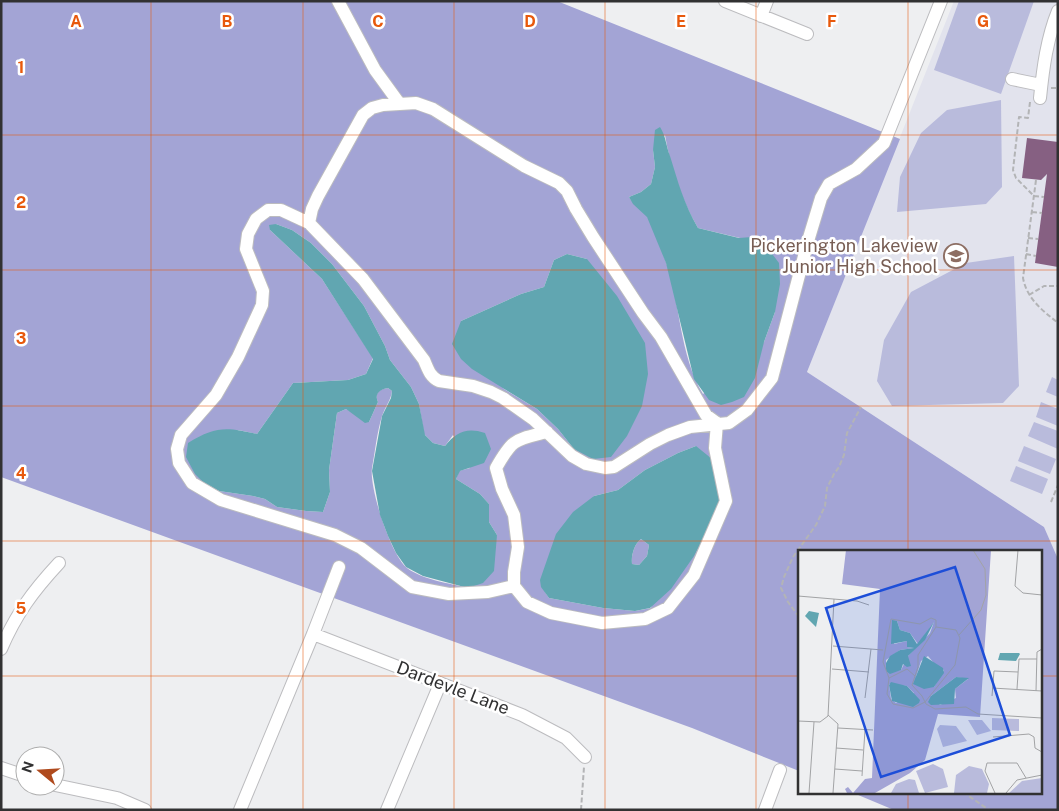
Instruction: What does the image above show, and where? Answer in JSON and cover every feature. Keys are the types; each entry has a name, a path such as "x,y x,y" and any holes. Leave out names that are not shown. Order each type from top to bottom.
{"street":[{"path":"338,1 375,70 399,103"},
{"path":"725,1 807,34"},
{"path":"761,16 766,1"},
{"path":"514,586 488,592 449,594 412,587 361,548 335,535 221,500 192,483 179,462 176,449 181,435 216,395 238,357 262,305 263,291 246,249 248,234 256,219 268,210 281,210 309,223 363,279 424,360 429,373 434,379 473,386 491,392 519,408 572,456 586,464 605,468 614,466 668,435 690,427 728,423 747,410 772,378 821,198 829,184 856,169 884,143 941,1"},
{"path":"1012,78 1041,91 1050,32 1058,11"},
{"path":"309,223 312,209 318,196 363,115 372,108 399,103 416,103 433,110 524,166 559,182 567,191 593,237 643,313 661,337 706,415 716,423"},
{"path":"547,432 516,440 506,451 496,468 502,489 514,515 518,547 514,586 527,602 551,613 602,623 645,619 668,608 694,575 726,501 716,448 716,423"},
{"path":"1,649 11,625 35,589 59,563"},
{"path":"240,810 313,634 338,567"},
{"name":"Dardevle Lane","path":"313,634 522,715 566,738 585,757"},
{"path":"387,810 440,684"},
{"path":"1,768 15,773"},
{"path":"765,810 780,770"},
{"path":"65,787 117,798 145,810"}],"path":[{"path":"1041,91 1030,101 1028,118 1019,117 1013,165 1016,178 1034,196 1044,197"},
{"path":"1036,180 1023,278 1029,296 1037,306 1058,323"},
{"path":"1032,212 1042,213"},
{"path":"1028,238 1038,239"},
{"path":"1026,254 1036,256"},
{"path":"1029,296 1044,286 1058,286"},
{"path":"798,616 781,588 784,577 793,557 816,525 825,506 827,488 839,468 844,455 847,433 861,407"},
{"path":"1051,502 1058,485"},
{"path":"581,810 585,757"},
{"path":"966,794 989,810"}],"shaded area":[{"path":"1,1 557,1 900,139 807,372 1044,527 1058,559 1058,810 894,810 856,794 1042,794 1042,550 798,550 798,771 692,728 1,477","holes":["665,135 677,183 698,228 740,238 752,238 775,312 764,342 703,394 689,363 671,278 658,239 647,216 629,197 641,192 651,184 655,167 653,150","276,224 292,230 311,243 332,264 364,306 385,346 390,360 411,387 419,404 424,434 433,443 445,446 453,435 470,468 459,471 456,479 480,494 489,504 489,522 497,535 468,588 428,578 413,572 401,561 388,536 382,521 372,478 379,429 392,391 388,388 382,389 377,394 378,402 369,422 346,409 337,413 329,470 330,492 323,512 277,507 265,499 219,491 203,482 238,430 257,434 293,383 348,380 366,374 373,358 322,279 270,230","567,254 587,259 574,449 558,429 537,409 504,389 461,321 521,294 544,287 554,260","696,446 651,608 635,611 603,608 549,598 545,592 594,496 618,490 645,470"]},
{"name":"Pickerington Lakeview Junior High School","path":"954,1 1058,1 1058,559 1044,527 807,372"},
{"path":"959,1 1034,1 1001,94 934,70"},
{"path":"1001,100 1002,187 986,204 897,212 900,177 921,133 947,110"},
{"path":"660,127 665,137 682,193 698,228 739,238 752,237 767,247 779,263 780,284 775,312 764,342 755,378 744,397 721,405 709,400 694,379 666,263 647,217 633,204 629,197 641,192 651,184 655,167 653,150 655,130"},
{"path":"276,224 292,230 311,243 332,264 364,306 385,346 390,360 411,387 419,404 425,435 433,443 445,446 453,437 467,431 485,433 491,449 484,463 460,471 456,479 480,494 489,504 489,522 497,535 494,571 483,583 468,588 423,576 406,567 396,553 380,515 372,471 382,416 391,398 392,391 388,388 382,389 377,394 378,402 369,422 365,423 346,409 337,413 329,470 330,492 323,512 277,507 265,499 219,491 203,482 195,474 186,457 188,443 197,437 214,431 229,429 257,434 293,383 348,380 366,374 373,359 322,279 270,230 269,225"},
{"path":"567,254 587,259 617,296 645,343 648,374 642,406 627,436 611,457 593,459 574,449 558,429 537,409 472,369 461,359 452,344 461,321 521,294 544,287 554,260"},
{"path":"1014,256 1019,386 1003,403 892,406 877,381 884,340 911,292 966,263"},
{"path":"1052,377 1058,380 1058,397 1046,392"},
{"path":"1041,402 1058,409 1058,426 1036,417"},
{"path":"1034,422 1058,431 1058,449 1028,436"},
{"path":"696,446 712,459 721,503 694,556 671,589 650,608 635,611 603,608 549,598 541,587 540,580 556,534 573,512 594,496 618,490 645,470","holes":["641,539 649,545 647,556 639,565 632,564 636,544"]},
{"path":"1024,446 1056,459 1050,474 1018,461"},
{"path":"1016,466 1048,479 1042,494 1010,481"},
{"path":"641,539 649,545 647,556 639,565 632,564 636,544"}],"building":[{"path":"1027,138 1058,142 1058,267 1035,263 1047,174 1041,180 1022,178"}],"place":[{"name":"Pickerington Lakeview Junior High School","path":"956,256"}]}
